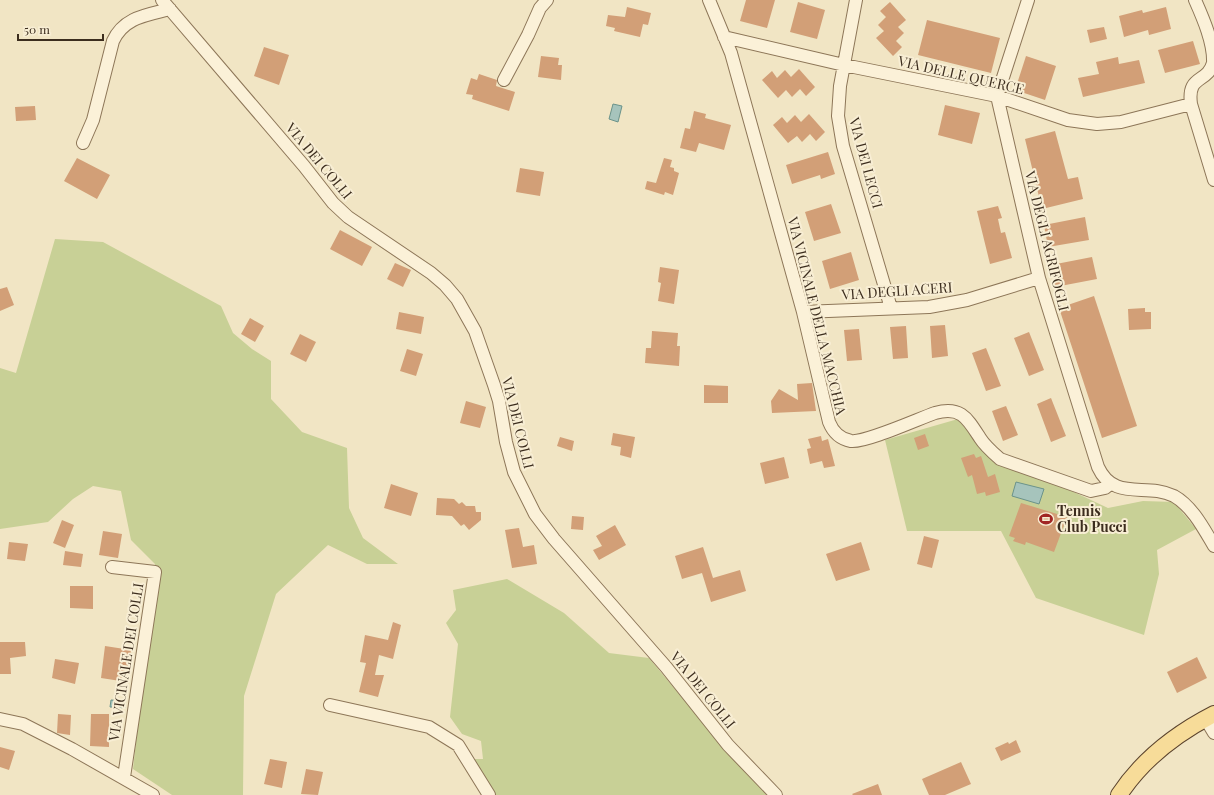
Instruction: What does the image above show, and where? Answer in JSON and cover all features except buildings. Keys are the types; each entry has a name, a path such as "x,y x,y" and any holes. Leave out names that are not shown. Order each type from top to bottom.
{"main road":[{"path":"1119,795 1134,775 1160,749 1182,732 1210,716"}],"street":[{"path":"504,80 528,35 540,8 547,0"},
{"name":"VIA VICINALE DELLA MACCHIA","path":"709,0 731,53 803,312 829,422 832,429 841,438 852,441 860,440 934,414 944,411 953,411 961,414 969,420 988,450 1000,458 1092,491 1105,488 1110,484"},
{"name":"VIA DEI LECCI","path":"856,0 838,99 840,129 891,308"},
{"path":"997,96 1028,0"},
{"path":"1195,0 1211,40 1214,54 1210,70 1193,85 1190,90 1190,104 1214,180"},
{"path":"83,143 91,126 113,41 119,31 132,20 166,5"},
{"name":"VIA DEI COLLI","path":"166,5 304,166 333,204 348,217 431,273 458,299 475,331 494,385 499,401 504,434 512,467 535,514 558,544 666,667 728,745 776,795"},
{"name":"VIA DELLE QUERCE","path":"724,37 844,65 997,96 1068,120 1097,124 1121,122 1190,104"},
{"name":"VIA DEGLI AGRIFOGLI","path":"997,96 1039,278 1098,467 1110,484"},
{"name":"VIA DEGLI ACERI","path":"803,312 929,307 967,300 1039,278"},
{"path":"1110,484 1130,490 1148,489 1176,498 1192,512 1214,546"},
{"name":"VIA VICINALE DEI COLLI","path":"112,567 155,572 124,777"},
{"path":"330,705 429,727 458,745 489,795"},
{"path":"1210,716 1214,733"},
{"path":"0,719 23,724 124,777 153,795"}],"green space":[{"path":"55,239 103,242 221,306 233,333 252,349 271,361 271,399 302,432 347,448 349,508 363,538 398,564 367,564 328,545 276,594 244,696 243,795 172,795 133,769 155,564 131,540 121,491 93,486 73,499 48,522 0,529 0,368 16,373"},
{"name":"Tennis Club Pucci","path":"958,419 982,449 1108,508 1143,501 1174,502 1196,529 1157,550 1159,574 1144,635 1036,598 1001,531 907,531 885,440"},
{"path":"507,579 564,613 609,653 649,658 736,762 767,795 493,795 472,759 483,759 481,741 462,734 450,717 458,644 446,623 456,610 453,590"}],"water":[{"path":"613,104 622,106 618,122 609,119"},
{"path":"1016,482 1044,489 1039,504 1012,496"},
{"path":"111,700 125,701 125,708 110,707"}],"place":[{"name":"Tennis Club Pucci","path":"1046,519"}]}
